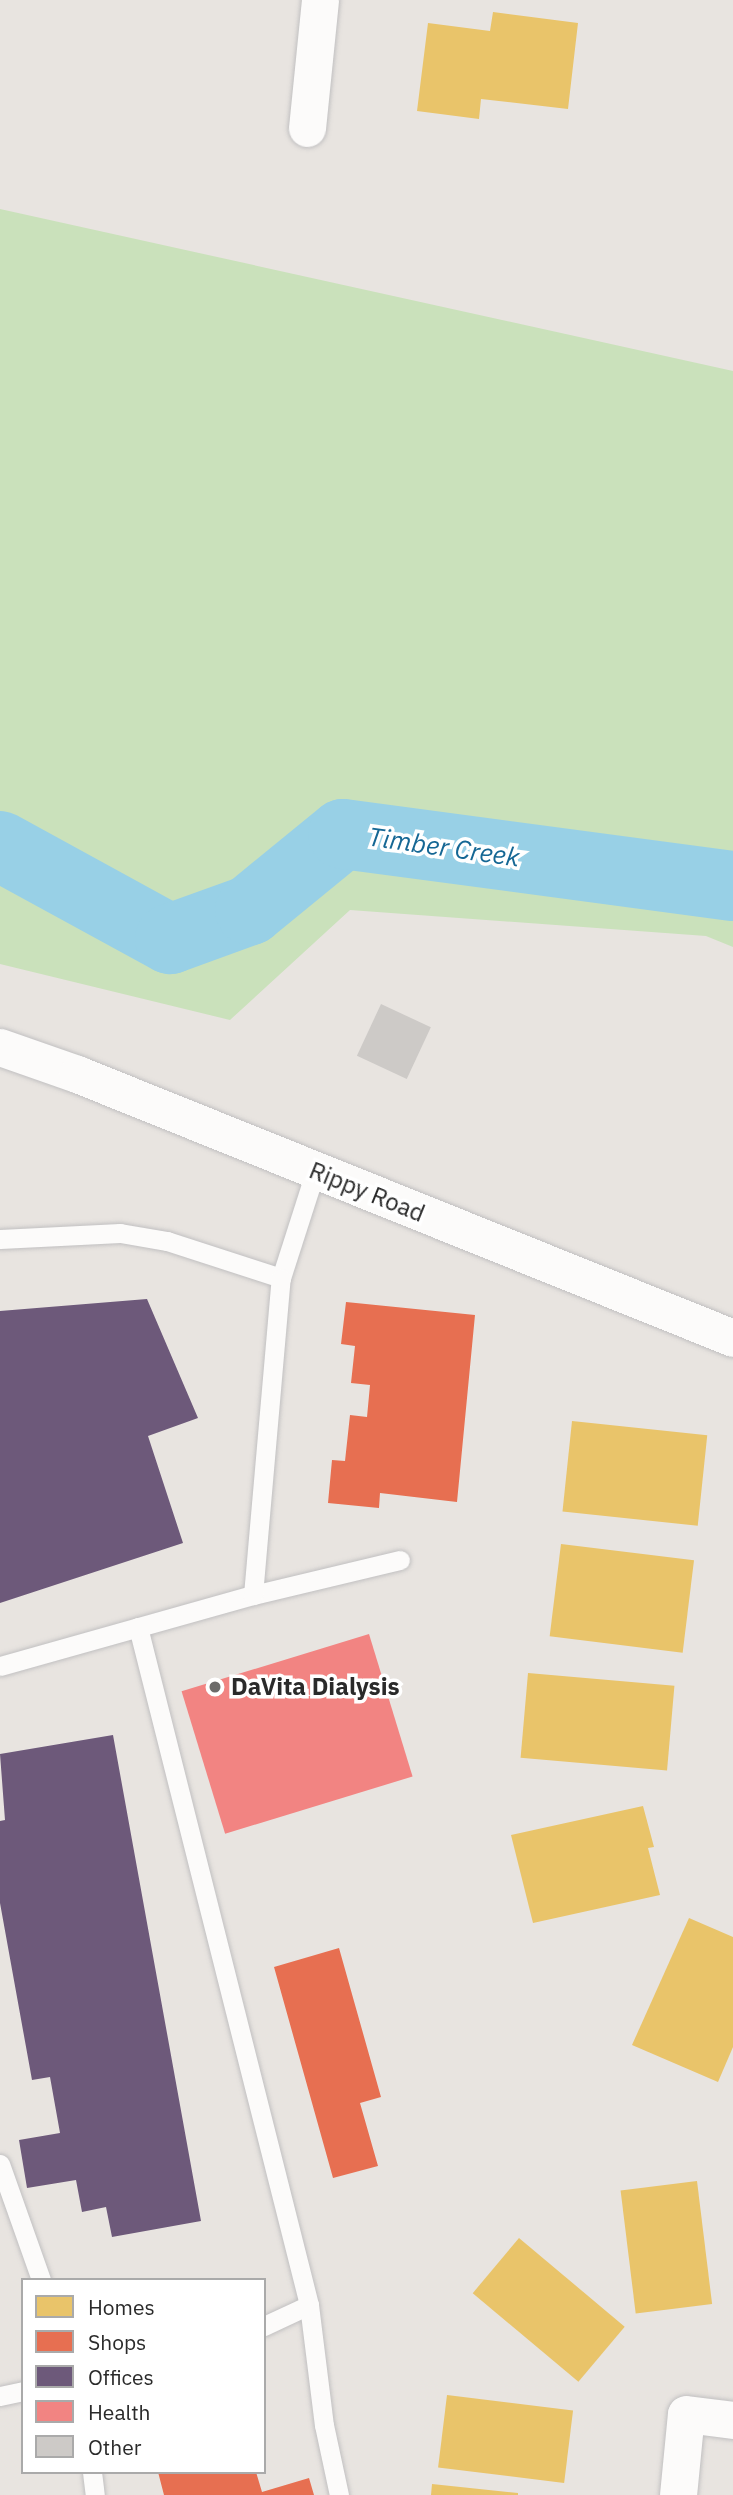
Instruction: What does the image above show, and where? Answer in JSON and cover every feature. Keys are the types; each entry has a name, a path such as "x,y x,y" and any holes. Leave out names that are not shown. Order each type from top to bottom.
{"street":[{"path":"307,128 320,0"},
{"name":"Rippy Road","path":"0,1047 77,1074 733,1338"},
{"path":"678,2495 687,2414 733,2420"}],"lane":[{"path":"253,1595 281,1278 315,1172"},
{"path":"0,1239 120,1233 167,1241 281,1278"},
{"path":"0,1666 253,1595 400,1560"},
{"path":"138,1627 309,2305 324,2425 339,2495"},
{"path":"0,2164 40,2278"},
{"path":"266,2325 309,2305"},
{"path":"0,2396 21,2391"},
{"path":"92,2474 95,2495"}],"green space":[{"path":"0,209 733,371 733,947 706,936 350,910 230,1020 0,964"}],"building: Homes":[{"path":"493,12 578,23 568,109 481,99 479,119 417,111 428,23 490,31"},
{"path":"572,1421 707,1435 698,1526 562,1512"},
{"path":"561,1544 694,1560 683,1653 550,1636"},
{"path":"528,1673 674,1686 667,1770 521,1758"},
{"path":"643,1806 654,1847 648,1848 660,1895 533,1923 511,1835"},
{"path":"689,1918 733,1937 733,2047 718,2082 632,2045"},
{"path":"697,2181 712,2304 636,2313 621,2190"},
{"path":"519,2238 625,2327 578,2382 473,2293"},
{"path":"447,2395 573,2410 564,2483 438,2467"},
{"path":"432,2484 518,2493 518,2495 431,2495"}],"building: Shops":[{"path":"346,1302 475,1315 457,1502 380,1493 379,1508 328,1503 332,1460 345,1461 350,1415 367,1417 370,1385 351,1383 355,1346 341,1344"},
{"path":"339,1948 381,2097 360,2103 378,2166 333,2178 274,1967"},
{"path":"159,2474 257,2474 262,2492 309,2478 314,2495 164,2495"}],"building: Offices":[{"path":"147,1299 198,1418 148,1436 183,1543 0,1603 0,1311"},
{"path":"113,1735 201,2221 112,2237 106,2207 82,2212 76,2180 27,2188 19,2140 60,2133 50,2077 32,2080 0,1903 0,1821 5,1820 0,1754"}],"building: Health":[{"path":"369,1634 413,1776 225,1834 182,1691"}],"building: Other":[{"path":"381,1004 431,1027 407,1079 357,1056"}],"waterway":[{"name":"Timber Creek","path":"0,846 170,939 250,910 343,834 733,886"}],"place":[{"name":"DaVita Dialysis","path":"215,1687"}]}
